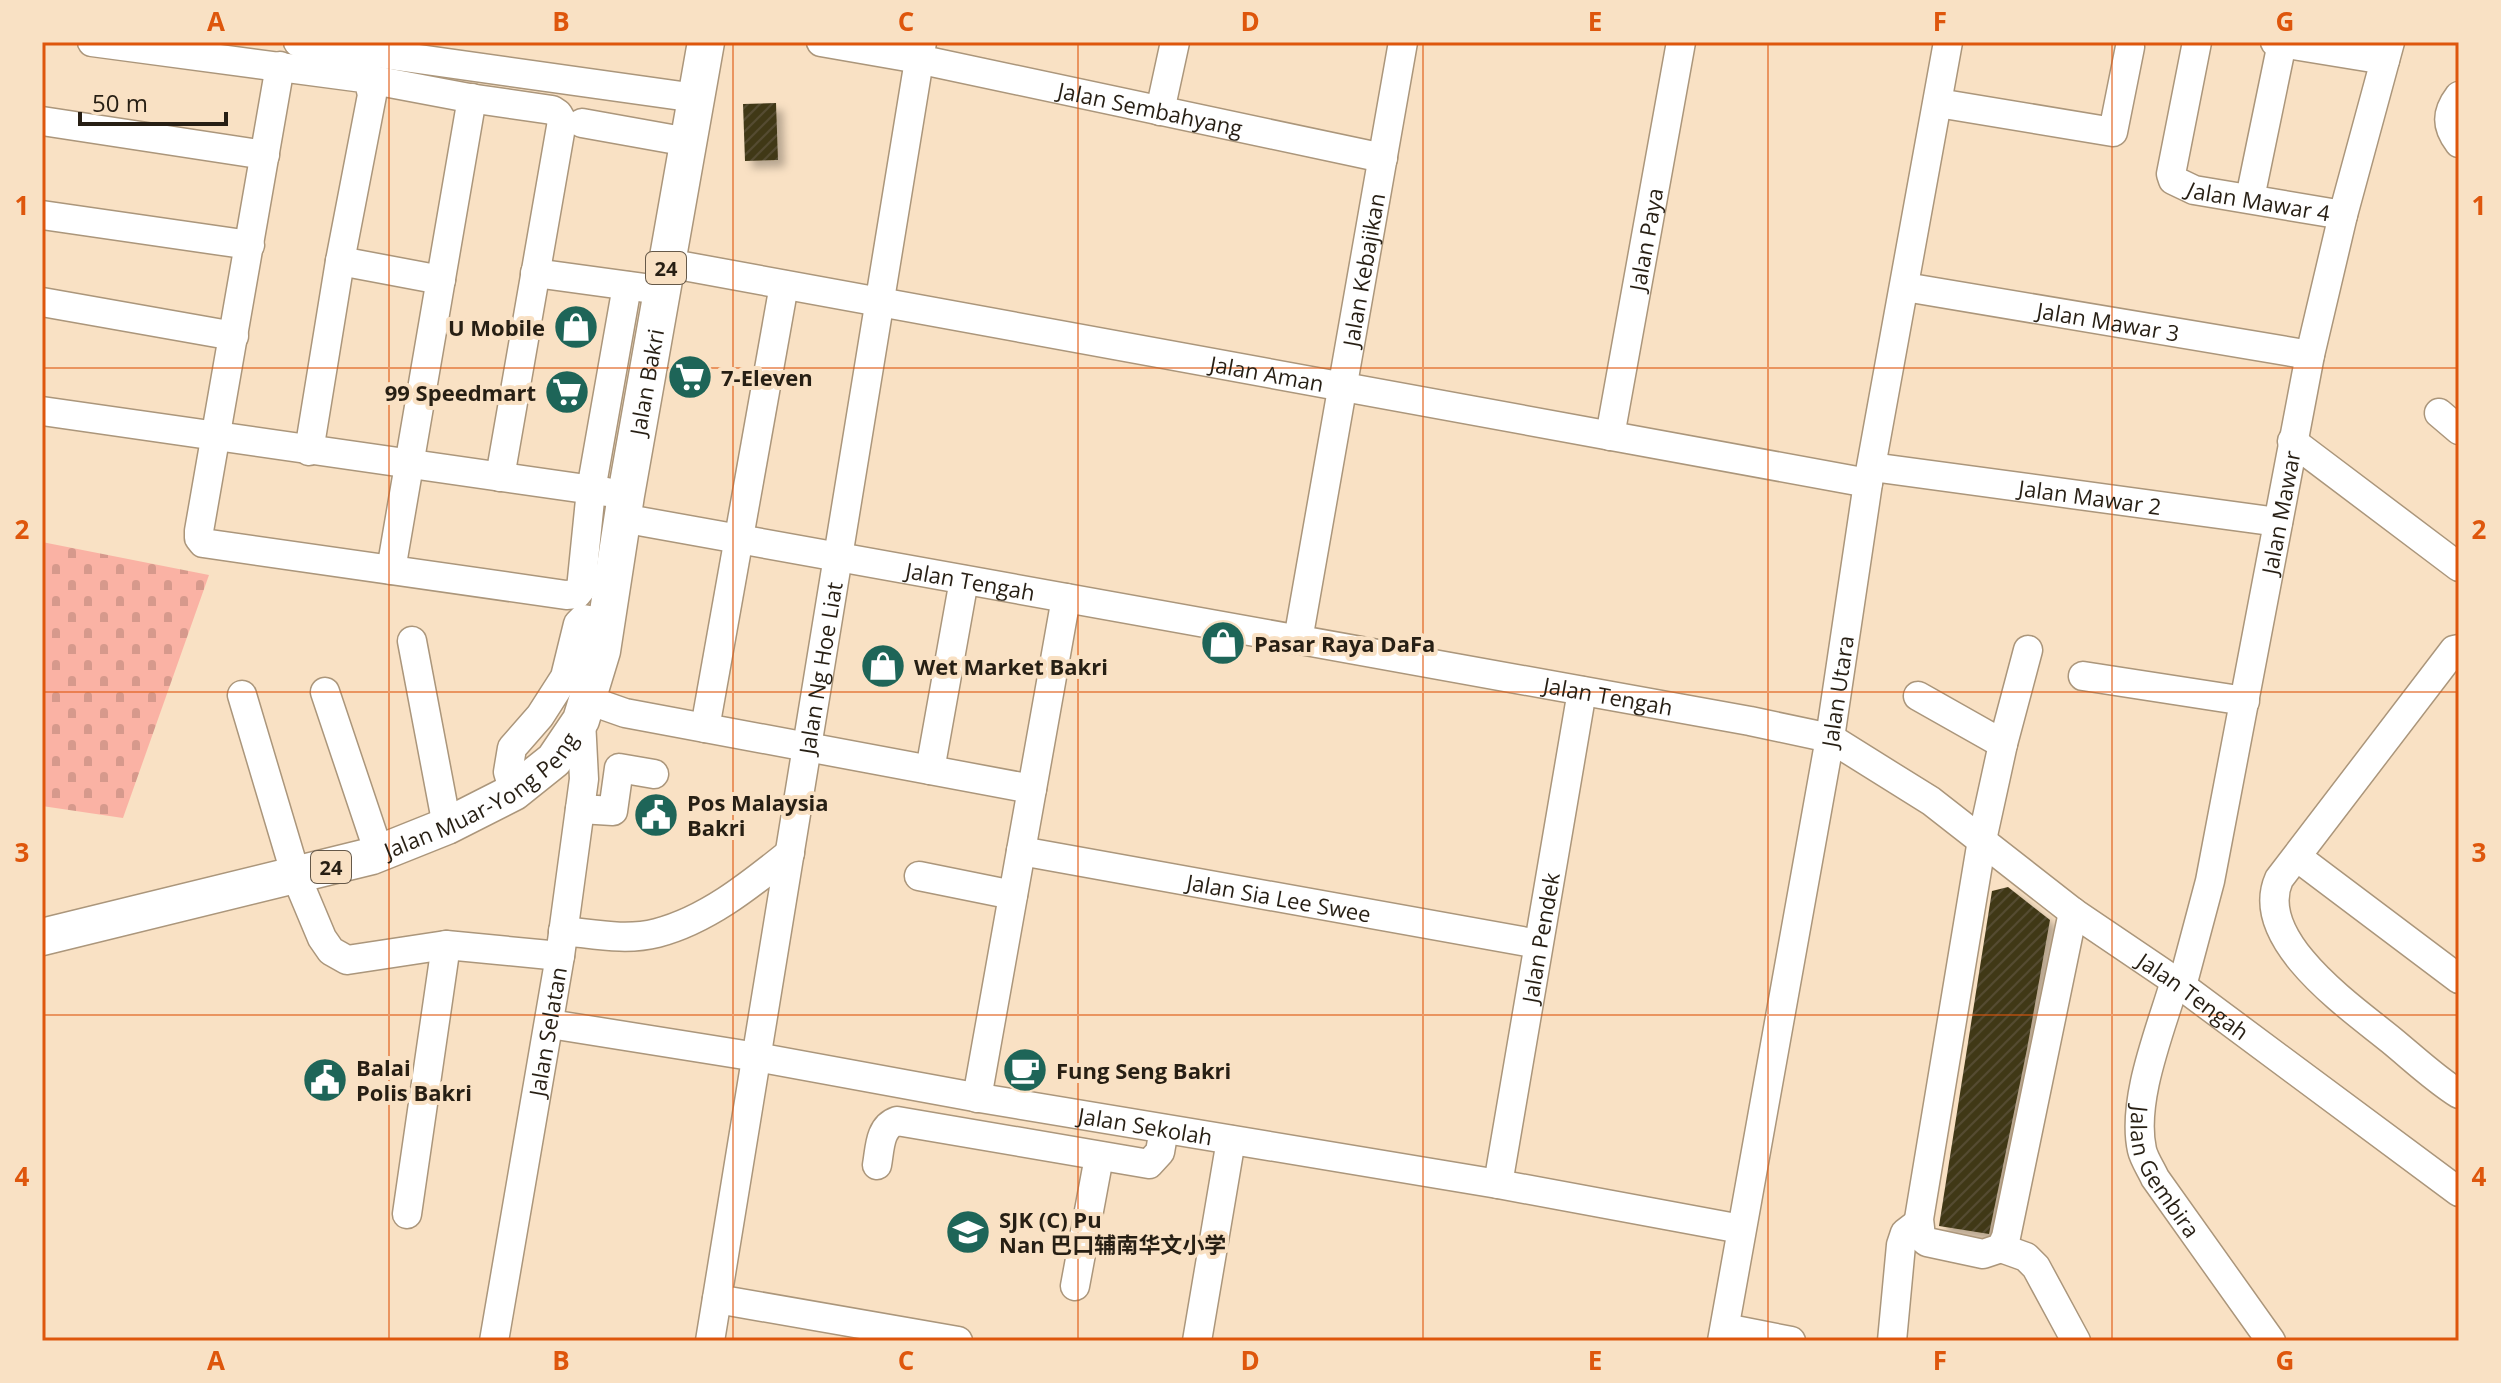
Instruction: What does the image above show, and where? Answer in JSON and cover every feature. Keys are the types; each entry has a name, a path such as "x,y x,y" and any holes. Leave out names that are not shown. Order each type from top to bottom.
{"main road":[{"name":"Jalan Bakri","path":"601,710 613,501 652,280 688,142 706,42"},
{"name":"Jalan Muar-Yong Peng","path":"42,937 296,876 379,853 447,826 514,792 554,760 601,710"}],"street":[{"path":"92,42 363,78 552,110 558,114 562,121 500,477"},
{"path":"298,42 696,98"},
{"name":"Jalan Sembahyang","path":"821,42 913,54 1383,158"},
{"path":"1160,111 1175,42"},
{"name":"Jalan Kebajikan","path":"1298,640 1403,42"},
{"name":"Jalan Paya","path":"1610,436 1681,42"},
{"name":"Jalan Utara","path":"1724,1335 1830,738 1882,472 1905,287 1948,104 1948,42"},
{"name":"Jalan Mawar 4","path":"2197,42 2171,174 2173,180 2194,190 2343,215"},
{"path":"2250,198 2279,43 2388,51"},
{"path":"1948,104 2113,132 2130,47"},
{"name":"Jalan Mawar","path":"2178,984 2210,881 2310,355 2343,215 2388,51"},
{"name":"Jalan Ng Hoe Liat","path":"710,1341 880,302 913,54"},
{"path":"280,66 199,538 203,543 566,595 577,594 581,589 613,501"},
{"path":"309,451 340,261 372,95 363,78"},
{"path":"2459,96 2448,115 2450,130 2459,143"},
{"path":"391,570 472,98"},
{"path":"42,121 265,155"},
{"path":"582,123 688,142"},
{"path":"42,215 250,245"},
{"path":"340,261 441,280"},
{"name":"Jalan Aman","path":"535,273 784,285 1610,436 1882,472"},
{"path":"705,728 784,285"},
{"name":"Jalan Mawar 3","path":"1905,287 2310,355"},
{"path":"42,302 234,336"},
{"name":"Jalan Tengah","path":"42,411 500,477 613,501 737,539 1830,738 1931,801 2073,912 2178,984 2459,1192"},
{"path":"2292,441 2459,567"},
{"name":"Jalan Mawar 2","path":"1882,472 2278,522"},
{"path":"930,770 964,580"},
{"path":"974,1135 1066,598"},
{"path":"514,792 508,772 512,748 540,716 565,677 578,624 583,619 607,623"},
{"path":"412,641 447,826"},
{"path":"2459,649 2454,650 2279,879 2274,897 2280,928 2303,963 2337,996 2459,1094"},
{"path":"2028,650 1982,840 1918,1223 1921,1237 1927,1242 1983,1254 2001,1248 2026,1257 2036,1267 2076,1341"},
{"path":"2083,676 2245,701"},
{"name":"Jalan Pendek","path":"1498,1184 1582,691"},
{"path":"325,692 379,853"},
{"path":"242,695 296,876 322,938 338,957 347,960 446,945 562,944 655,934 696,919 790,853"},
{"path":"1918,696 2003,744"},
{"path":"601,710 1032,789"},
{"name":"Jalan Selatan","path":"494,1341 550,1024 584,779 601,710"},
{"path":"580,809 613,811 619,768 654,774"},
{"name":"Jalan Sia Lee Swee","path":"1021,851 1538,944"},
{"path":"2297,857 2455,967"},
{"path":"919,876 1013,895"},
{"path":"2001,1248 2006,1237 2073,912"},
{"path":"407,1214 446,945"},
{"name":"Jalan Gembira","path":"2178,984 2145,1087 2140,1118 2142,1151 2155,1178 2271,1341"},
{"name":"Jalan Sekolah","path":"550,1024 1498,1184 1741,1229"},
{"path":"877,1165 884,1131 893,1122 1149,1164 1160,1152 1164,1129"},
{"path":"1197,1341 1231,1140"},
{"path":"1075,1286 1099,1157"},
{"path":"1892,1341 1901,1245 1905,1233 1918,1223"},
{"path":"717,1299 958,1341"},
{"path":"1724,1335 1791,1341"}],"green space":[{"path":"42,542 209,575 123,818 42,806"}],"building":[{"path":"776,103 778,160 745,161 743,104"},
{"path":"2008,887 2050,920 1989,1234 1939,1226 1992,891"}],"place":[{"name":"U Mobile","path":"576,327"},
{"name":"7-Eleven","path":"690,377"},
{"name":"99 Speedmart","path":"567,392"},
{"name":"Pasar Raya DaFa","path":"1223,643"},
{"name":"Wet Market Bakri","path":"883,666"},
{"name":"Pos Malaysia Bakri","path":"656,815"},
{"name":"Fung Seng Bakri","path":"1025,1070"},
{"name":"Balai Polis Bakri","path":"325,1080"},
{"name":"SJK (C) Pu Nan 巴口辅南华文小学","path":"968,1232"}]}
